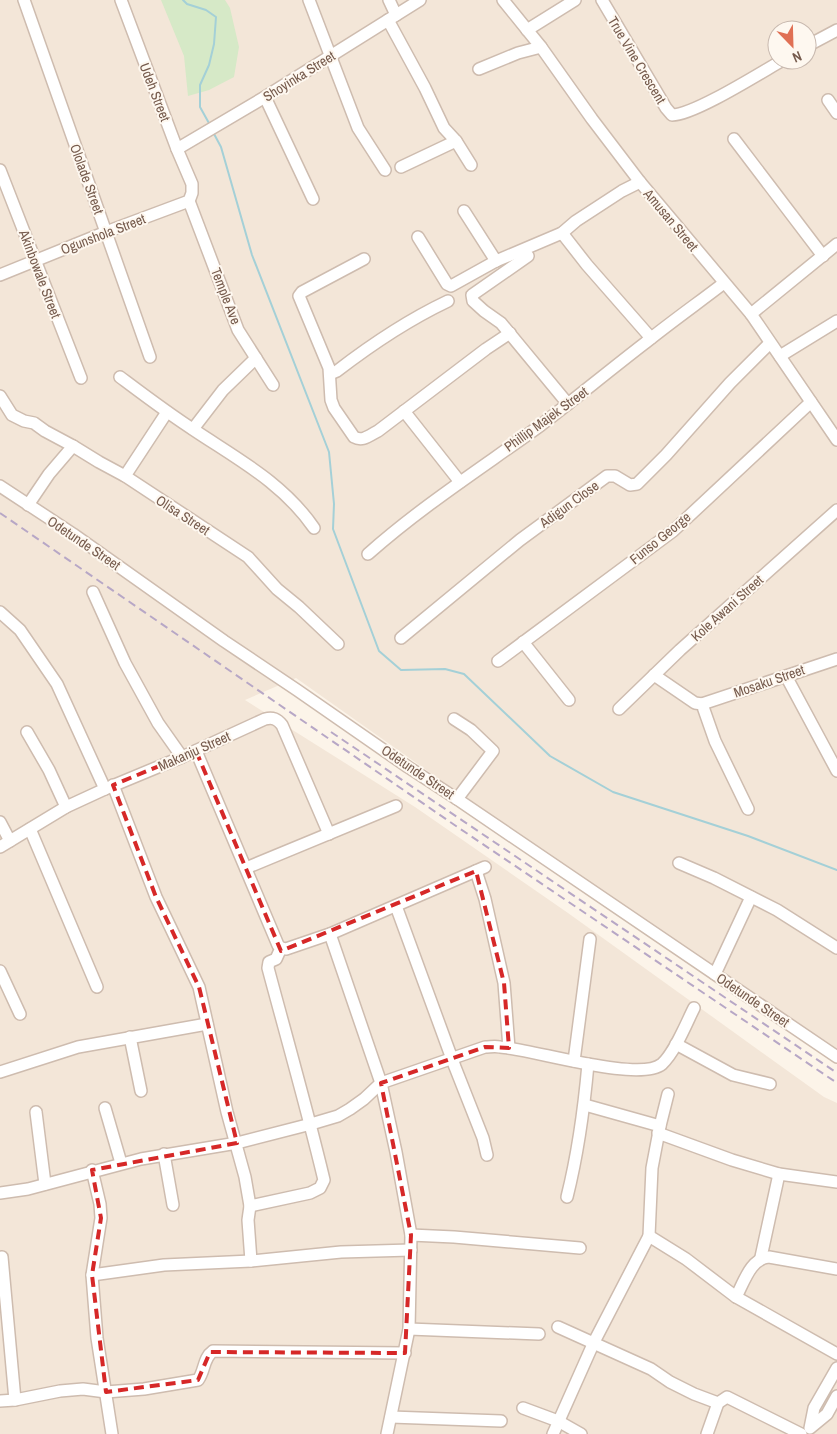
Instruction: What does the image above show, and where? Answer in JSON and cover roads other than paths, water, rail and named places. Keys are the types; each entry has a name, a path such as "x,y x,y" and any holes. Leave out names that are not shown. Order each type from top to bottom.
{"street":[{"name":"Ololade Street","path":"24,0 150,357"},
{"name":"Udeh Street","path":"121,0 177,150 192,184 190,202"},
{"path":"309,0 358,128 385,170"},
{"path":"389,0 392,17 444,128 456,141 471,165"},
{"name":"Shoyinka Street","path":"177,150 420,0"},
{"name":"Amusan Street","path":"503,0 541,47 640,182 751,314 811,402 835,433"},
{"path":"527,30 575,0"},
{"name":"True Vine Crescent","path":"602,0 666,108 672,114 681,115 767,69"},
{"path":"817,41 837,30"},
{"path":"480,69 518,53 541,47"},
{"path":"265,97 313,199"},
{"path":"828,100 837,113"},
{"path":"734,139 823,256"},
{"path":"401,167 456,141"},
{"name":"Akinbowale Street","path":"0,170 80,378"},
{"path":"418,237 450,286 496,262 562,233 576,221 622,191 640,182"},
{"name":"Ogunshola Street","path":"0,275 106,232 190,202"},
{"name":"Temple Ave","path":"190,202 238,330 273,385"},
{"path":"464,212 496,262"},
{"path":"562,233 587,265 652,338"},
{"path":"751,314 837,244"},
{"path":"528,256 472,295 473,301 501,323 568,404"},
{"path":"364,259 302,292 299,296 329,368 331,400 334,408 358,440 364,439 486,349 510,334"},
{"name":"Phillip Majek Street","path":"368,554 408,520 568,404 724,283"},
{"path":"330,374 337,371 378,340 420,314 448,301"},
{"path":"780,356 837,321"},
{"name":"Adigun Close","path":"401,638 520,540 607,476 616,476 630,485 637,484 666,455 730,383 770,343"},
{"path":"193,430 223,390 256,358"},
{"path":"120,377 193,430 232,453 269,479 303,512 314,528"},
{"name":"Olisa Street","path":"0,396 9,413 24,421 34,423 125,476 248,557 277,589 338,644"},
{"name":"Funso George","path":"498,661 673,531 811,402"},
{"path":"404,411 460,482"},
{"path":"125,476 167,412"},
{"path":"28,505 49,474 73,446"},
{"name":"Odetunde Street","path":"0,486 73,534 224,641 408,767 837,1057"},
{"name":"Kole Awani Street","path":"619,708 797,544 837,510"},
{"path":"93,592 125,663 158,723 182,757"},
{"path":"0,612 20,630 57,684 109,787 156,896 199,987 229,1120 246,1177 250,1206 248,1220 251,1261"},
{"path":"523,642 569,700"},
{"name":"Mosaku Street","path":"702,704 837,659"},
{"path":"654,675 695,703 702,704 715,741 748,809"},
{"path":"786,676 837,771"},
{"name":"Makanju Street","path":"0,847 66,807 271,717 278,720 282,725 329,834"},
{"path":"454,719 471,730 493,751 457,799"},
{"path":"27,732 49,770 66,807"},
{"path":"196,751 278,945 281,948 286,949 330,934 481,869 485,899 504,983 509,1048"},
{"path":"246,868 396,806"},
{"path":"0,822 10,841"},
{"path":"30,829 97,987"},
{"path":"679,863 714,878 777,910 837,948"},
{"path":"715,974 752,897"},
{"path":"396,906 483,1138 487,1155"},
{"path":"330,934 381,1083 411,1235 409,1330 387,1434"},
{"path":"574,1061 590,938"},
{"path":"250,1206 310,1193 320,1188 324,1180 311,1124 299,1087 268,968 269,962 276,959 281,948"},
{"path":"0,971 20,1014"},
{"path":"0,1193 45,1184 92,1170 164,1154 237,1143 338,1116 364,1099 381,1083 485,1047 509,1048 588,1064 648,1070 656,1068 663,1063 676,1044 694,1008"},
{"path":"0,1072 78,1047 207,1024"},
{"path":"130,1037 141,1090"},
{"path":"676,1044 733,1075 770,1084"},
{"path":"567,1197 574,1170 585,1105 588,1064"},
{"path":"553,1434 594,1342 649,1236 652,1168 668,1094"},
{"path":"585,1105 659,1129 732,1160 779,1174 837,1182"},
{"path":"105,1108 122,1163"},
{"path":"36,1112 45,1184"},
{"path":"164,1154 173,1205"},
{"path":"92,1170 100,1204 101,1218 92,1275 96,1338 112,1434"},
{"path":"736,1297 755,1262 761,1257 779,1174"},
{"path":"411,1235 580,1248"},
{"path":"649,1236 686,1259 736,1297 837,1354"},
{"path":"92,1275 164,1265 251,1261 342,1252 411,1250"},
{"path":"2,1257 15,1400"},
{"path":"761,1257 837,1269"},
{"path":"558,1327 651,1369 670,1382 694,1394 718,1403"},
{"path":"409,1330 540,1334"},
{"path":"0,1401 60,1391 83,1389 106,1392 144,1389 198,1380 208,1355 213,1352 405,1354"},
{"path":"806,1432 814,1408 837,1368"},
{"path":"806,1432 837,1386"},
{"path":"806,1432 827,1414 837,1396"},
{"path":"707,1434 718,1403 727,1397 754,1412 806,1432"},
{"path":"523,1408 558,1421 581,1434"},
{"path":"390,1418 446,1418 501,1422"}],"waterway":[{"path":"183,0 187,4 206,10 216,17 214,44 209,65 200,85 200,107 210,125"},
{"path":"213,132 221,147 252,255 329,452 334,504 333,529 379,651 401,670 445,669 464,674 550,756 613,792 748,836 837,870"}],"railway":[{"path":"0,513 456,826 837,1083"},
{"path":"331,732 837,1073"}]}
